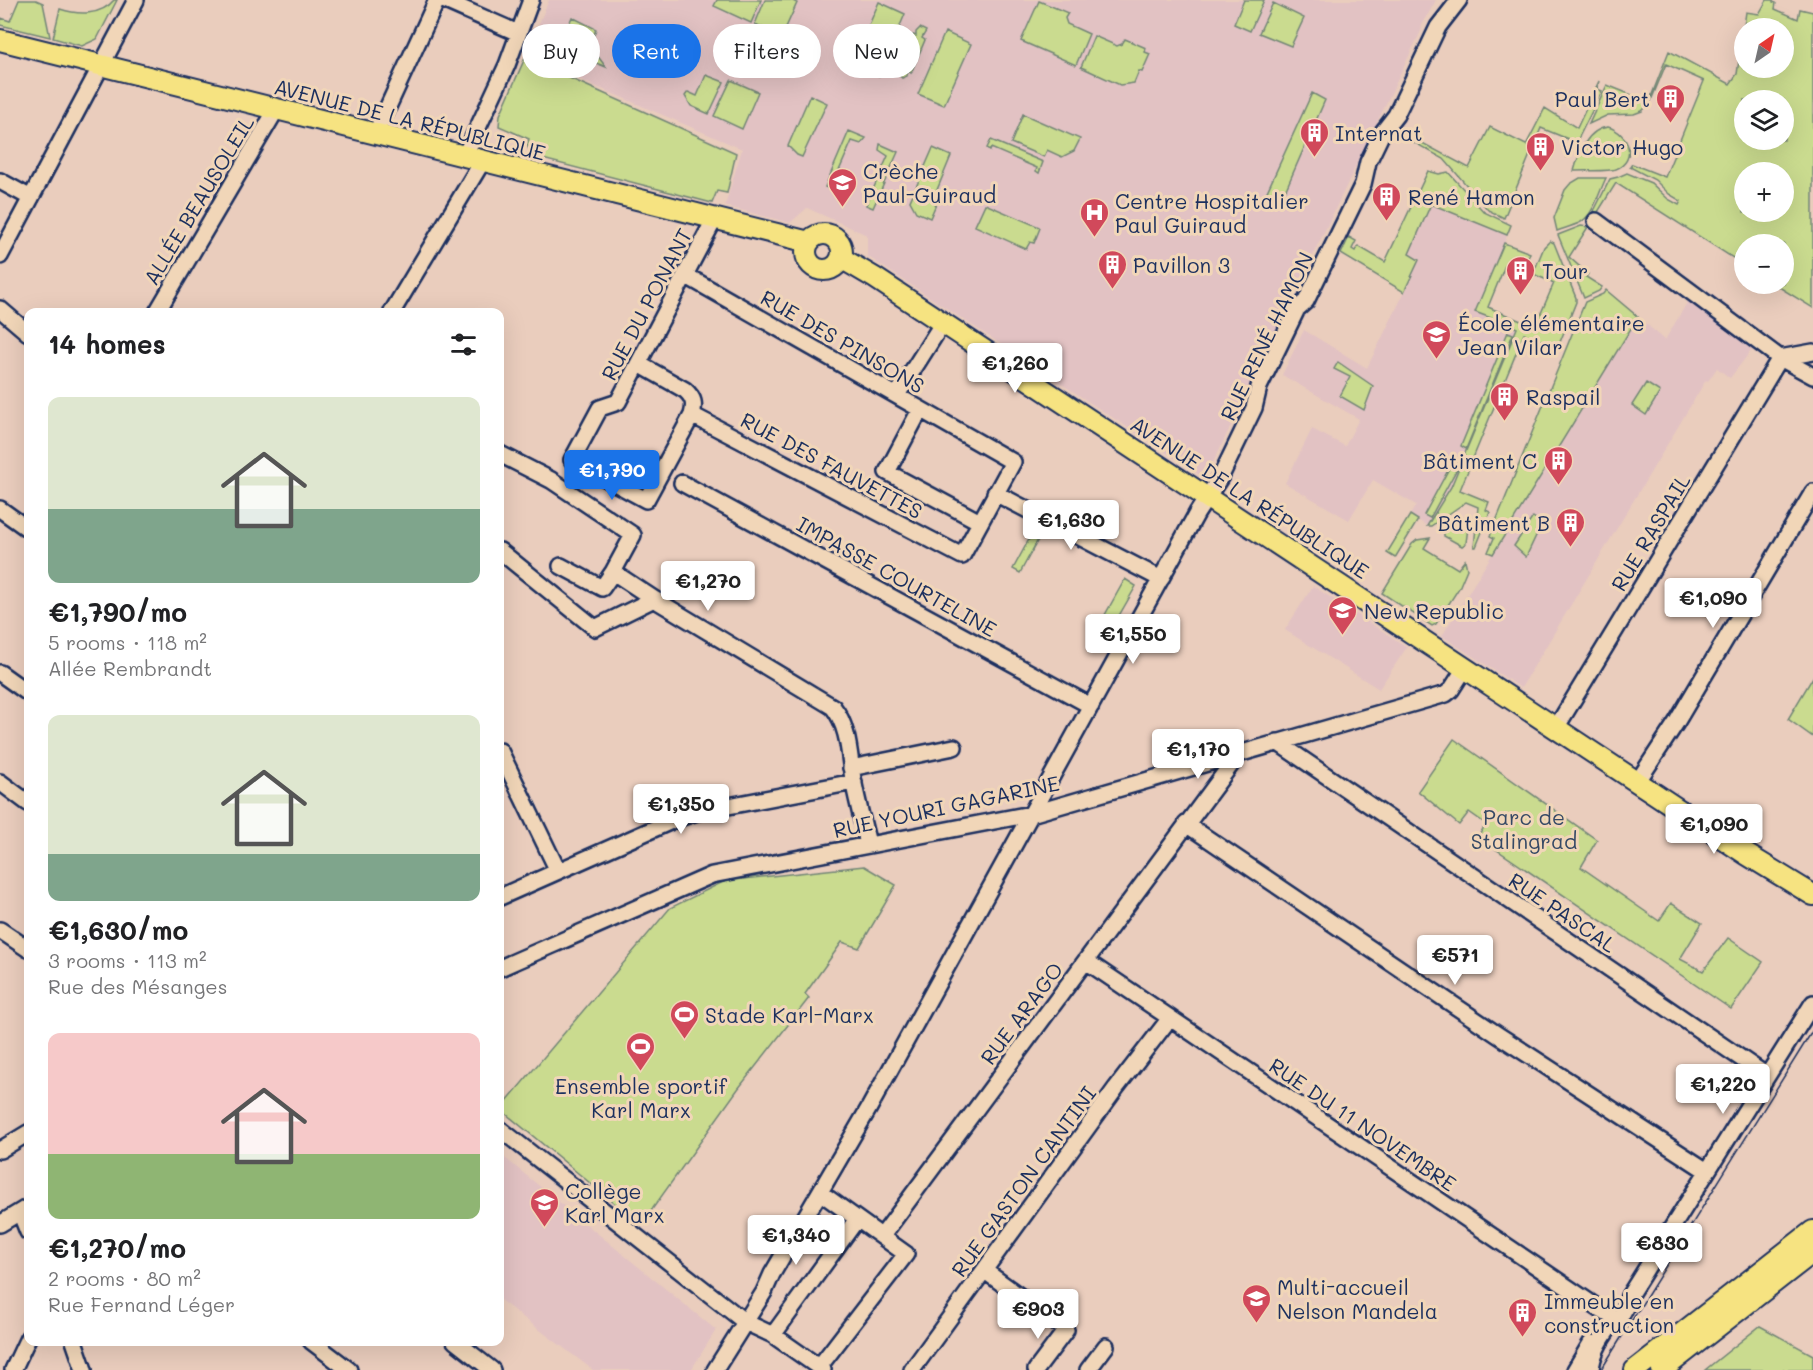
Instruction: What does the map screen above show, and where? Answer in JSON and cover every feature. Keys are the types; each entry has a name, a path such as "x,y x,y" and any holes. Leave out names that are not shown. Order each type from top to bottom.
{"main road":[{"name":"AVENUE DE LA RÉPUBLIQUE","path":"0,40 714,220 809,242 812,238 822,234 833,236 842,248 841,258 875,278 1746,854 1813,895"},
{"path":"809,242 806,254 816,268 822,270 834,267 841,258"},
{"path":"1635,1370 1813,1231"},
{"path":"1662,1370 1813,1252"}],"street":[{"path":"0,256 136,0"},
{"path":"375,135 437,0"},
{"path":"443,0 518,33"},
{"path":"394,308 474,160 468,149 507,65 531,0"},
{"name":"RUE RENÉ HAMON","path":"715,1370 764,1292 772,1274 821,1193 1197,513 1221,476 1254,408 1259,387 1297,309 1306,301 1363,184 1368,162 1382,134 1396,115 1438,27 1459,0"},
{"name":"ALLÉE BEAUSOLEIL","path":"159,308 276,110"},
{"path":"0,182 31,198"},
{"name":"RUE DU PONANT","path":"692,415 646,500 572,460 600,408 618,402 714,220"},
{"path":"1596,221 1780,358 1813,376"},
{"name":"RUE DES PINSONS","path":"684,275 1012,462 995,493"},
{"path":"0,309 24,330"},
{"path":"897,395 942,324"},
{"path":"1780,358 1813,352"},
{"name":"RUE RASPAIL","path":"1556,728 1780,358"},
{"path":"639,364 685,390 691,396 694,405 692,415"},
{"path":"920,410 888,472 980,522"},
{"name":"RUE DES FAUVETTES","path":"692,415 962,556 995,493"},
{"path":"504,456 551,480 633,535 602,588 561,567"},
{"name":"IMPASSE COURTELINE","path":"682,483 1091,706"},
{"path":"1638,781 1676,723 1813,492"},
{"path":"995,493 1161,579"},
{"path":"0,509 24,526"},
{"path":"504,554 596,628 654,599"},
{"path":"613,572 833,707 841,717 844,726 852,775 868,844"},
{"name":"RUE YOURI GAGARINE","path":"504,966 712,874 1031,814 1446,694 1465,668"},
{"path":"0,673 24,690"},
{"name":"RUE PASCAL","path":"1277,742 1767,1076"},
{"path":"504,892 697,812 852,775 954,747"},
{"name":"RUE ARAGO","path":"882,1236 1238,755"},
{"path":"504,759 558,871"},
{"path":"0,782 24,800"},
{"path":"1186,825 1498,1035 1707,1171"},
{"path":"0,930 24,946"},
{"name":"RUE DU 11 NOVEMBRE","path":"1086,961 1618,1320"},
{"path":"1591,1370 1597,1346 1611,1325 1618,1320 1629,1296 1813,1004"},
{"name":"RUE GASTON CANTINI","path":"912,1370 1116,1088 1170,1018"},
{"path":"504,1132 745,1322 773,1335 821,1369 906,1254 821,1193"},
{"path":"0,1150 24,1135"},
{"path":"0,1224 24,1210"},
{"path":"773,1335 857,1219"},
{"path":"985,1271 1066,1330 1036,1370"},
{"path":"1575,1370 1600,1329 1601,1310"},
{"path":"14,1370 24,1346"},
{"path":"76,1346 84,1370"},
{"path":"318,1346 349,1370"},
{"path":"461,1346 492,1370"},
{"path":"1088,1370 1106,1346"}],"shaded area":[{"name":"Centre Hospitalier Paul Guiraud","path":"549,0 1436,0 1208,473 1200,475 867,256 867,235 807,208 790,223 725,206 742,149 576,78 600,78 600,24 539,24"},
{"name":"École élémentaire Jean Vilar","path":"1431,193 1483,216 1509,231 1476,312 1517,328 1451,487 1427,526 1410,515 1416,505 1373,480 1349,520 1285,483 1312,429 1345,446 1359,419 1282,375 1304,330 1367,368 1411,279 1395,268"},
{"path":"1688,301 1754,347 1730,378 1717,368 1708,381 1706,380 1521,688 1442,636 1638,317 1665,340"},
{"name":"New Republic","path":"1313,586 1407,647 1379,689 1285,630"},
{"name":"Collège Karl Marx","path":"504,1157 716,1330 691,1370 593,1370 504,1303"}],"green space":[{"path":"19,0 36,0 43,3 50,37 0,25 1,18 10,21"},
{"path":"117,0 97,39 82,46 53,38 60,9 89,13 103,9"},
{"path":"717,0 761,0 751,23 714,6"},
{"path":"765,0 791,0 797,3 787,24 755,24"},
{"path":"1244,0 1264,0 1250,31 1234,24"},
{"path":"1767,0 1773,0 1776,3 1775,9 1798,19 1800,9 1813,12 1813,308 1790,294 1794,294 1794,234 1734,234 1734,259 1616,183 1593,220 1592,215 1610,179 1627,173 1651,183 1668,199 1679,205 1681,201 1669,194 1655,180 1630,167 1632,164 1665,177 1704,81 1666,64 1650,103 1642,111 1634,114 1608,115 1589,124 1607,85 1649,102 1669,51 1730,84 1734,78 1794,78 1794,18 1745,18 1746,12 1759,14"},
{"path":"1039,1 1068,13 1065,18 1067,24 1089,34 1076,65 1021,41"},
{"path":"879,2 905,14 901,24 869,24"},
{"path":"1273,3 1304,18 1291,46 1259,33"},
{"path":"572,17 586,24 569,24"},
{"path":"920,28 926,31 922,38 925,40 920,52"},
{"path":"945,32 971,44 944,105 918,94"},
{"path":"1094,36 1117,46 1125,39 1146,48 1145,52 1150,54 1134,83 1120,85 1081,67"},
{"path":"522,65 522,78 569,78 736,153 727,193 717,191 712,203 531,156 527,144 529,139 499,126 500,115"},
{"path":"706,75 724,82 709,114 691,106 685,96 688,92 697,96"},
{"path":"731,80 758,92 742,129 714,116"},
{"path":"1599,81 1597,89 1602,91 1569,157 1566,157 1573,141 1541,128 1504,218 1488,210 1444,159 1399,134 1400,131 1469,168 1490,127 1526,145 1545,108 1577,128"},
{"path":"1312,93 1325,100 1280,203 1265,196"},
{"path":"810,95 827,103 802,157 788,146"},
{"path":"1023,114 1080,139 1074,151 1062,157 1047,150 1044,157 1011,143"},
{"path":"1608,127 1616,130 1626,141 1627,160 1623,165 1612,170 1574,171 1581,150 1589,137"},
{"path":"849,131 866,138 861,144 852,141 831,189 825,187"},
{"path":"991,140 1043,162 1039,173 1036,171 1037,168 991,148 990,151 987,148"},
{"path":"880,144 898,152 873,208 866,205 888,156 879,150"},
{"path":"933,148 951,156 937,190 940,195 930,218 916,212 910,201"},
{"path":"1428,171 1439,174 1448,172 1484,212 1511,225 1507,235 1431,204 1409,254 1419,260 1404,292 1341,254 1349,237 1356,241 1352,249 1355,251 1358,246 1385,262"},
{"path":"1580,178 1606,178 1586,218 1557,231 1554,218 1565,190"},
{"path":"985,204 1039,227 1034,243 1030,242 1026,249 975,226"},
{"path":"1581,226 1588,227 1569,257 1588,274 1586,277 1602,287 1599,291 1584,298 1558,235"},
{"path":"1550,241 1554,243 1576,302 1558,347 1524,334 1460,490 1489,502 1486,510 1490,512 1476,547 1474,547 1478,507 1466,502 1431,526 1427,526 1451,487 1517,328 1475,312 1504,243 1530,253 1523,270 1506,263 1488,307 1535,327 1554,283 1533,274 1544,247"},
{"path":"1606,290 1638,317 1493,554 1488,552 1494,538 1490,536 1585,302 1603,294"},
{"path":"1508,332 1513,334 1466,449 1461,446"},
{"path":"1338,362 1373,386 1364,410 1340,396 1350,377 1334,369"},
{"path":"1646,383 1660,392 1646,415 1632,405"},
{"path":"1453,461 1459,465 1430,518 1424,515"},
{"path":"1410,515 1418,520 1395,558 1387,553"},
{"path":"1533,517 1542,523 1526,557 1514,546"},
{"path":"1460,518 1466,522 1468,528 1466,543 1462,546 1444,536 1444,527"},
{"path":"1033,532 1040,536 1020,573 1013,569"},
{"path":"1430,538 1424,548 1458,569 1465,560 1467,569 1459,588 1436,624 1432,626 1382,593 1412,544 1417,540"},
{"path":"1125,579 1136,586 1106,636 1096,631"},
{"path":"1813,677 1813,737 1788,719"},
{"name":"Parc de Stalingrad","path":"1454,739 1597,840 1581,867 1659,921 1671,903 1702,923 1680,959 1703,971 1728,938 1763,962 1731,1009 1478,837 1486,824 1469,812 1459,825 1418,791"},
{"name":"Ensemble sportif Karl Marx","path":"864,866 896,885 859,948 842,942 805,994 809,998 738,1089 641,1225 504,1112 504,1104 670,908 725,881"},
{"path":"1760,1326 1813,1355 1813,1370 1705,1370"}],"tram line":[{"path":"1601,1370 1813,1030"}],"place":[{"name":"Paul Bert","path":"1671,124"},
{"name":"Internat","path":"1314,158"},
{"name":"Victor Hugo","path":"1540,172"},
{"name":"Crèche Paul-Guiraud","path":"842,208"},
{"name":"René Hamon","path":"1387,222"},
{"name":"Centre Hospitalier Paul Guiraud","path":"1094,238"},
{"name":"Pavillon 3","path":"1112,290"},
{"name":"Tour","path":"1521,296"},
{"name":"École élémentaire Jean Vilar","path":"1437,360"},
{"name":"Raspail","path":"1505,422"},
{"name":"Bâtiment C","path":"1558,486"},
{"name":"Bâtiment B","path":"1571,548"},
{"name":"New Republic","path":"1343,636"},
{"name":"Stade Karl-Marx","path":"684,1040"},
{"name":"Ensemble sportif Karl Marx","path":"641,1072"},
{"name":"Collège Karl Marx","path":"544,1228"},
{"name":"Multi-accueil Nelson Mandela","path":"1256,1324"},
{"name":"Immeuble en construction","path":"1523,1338"}]}
